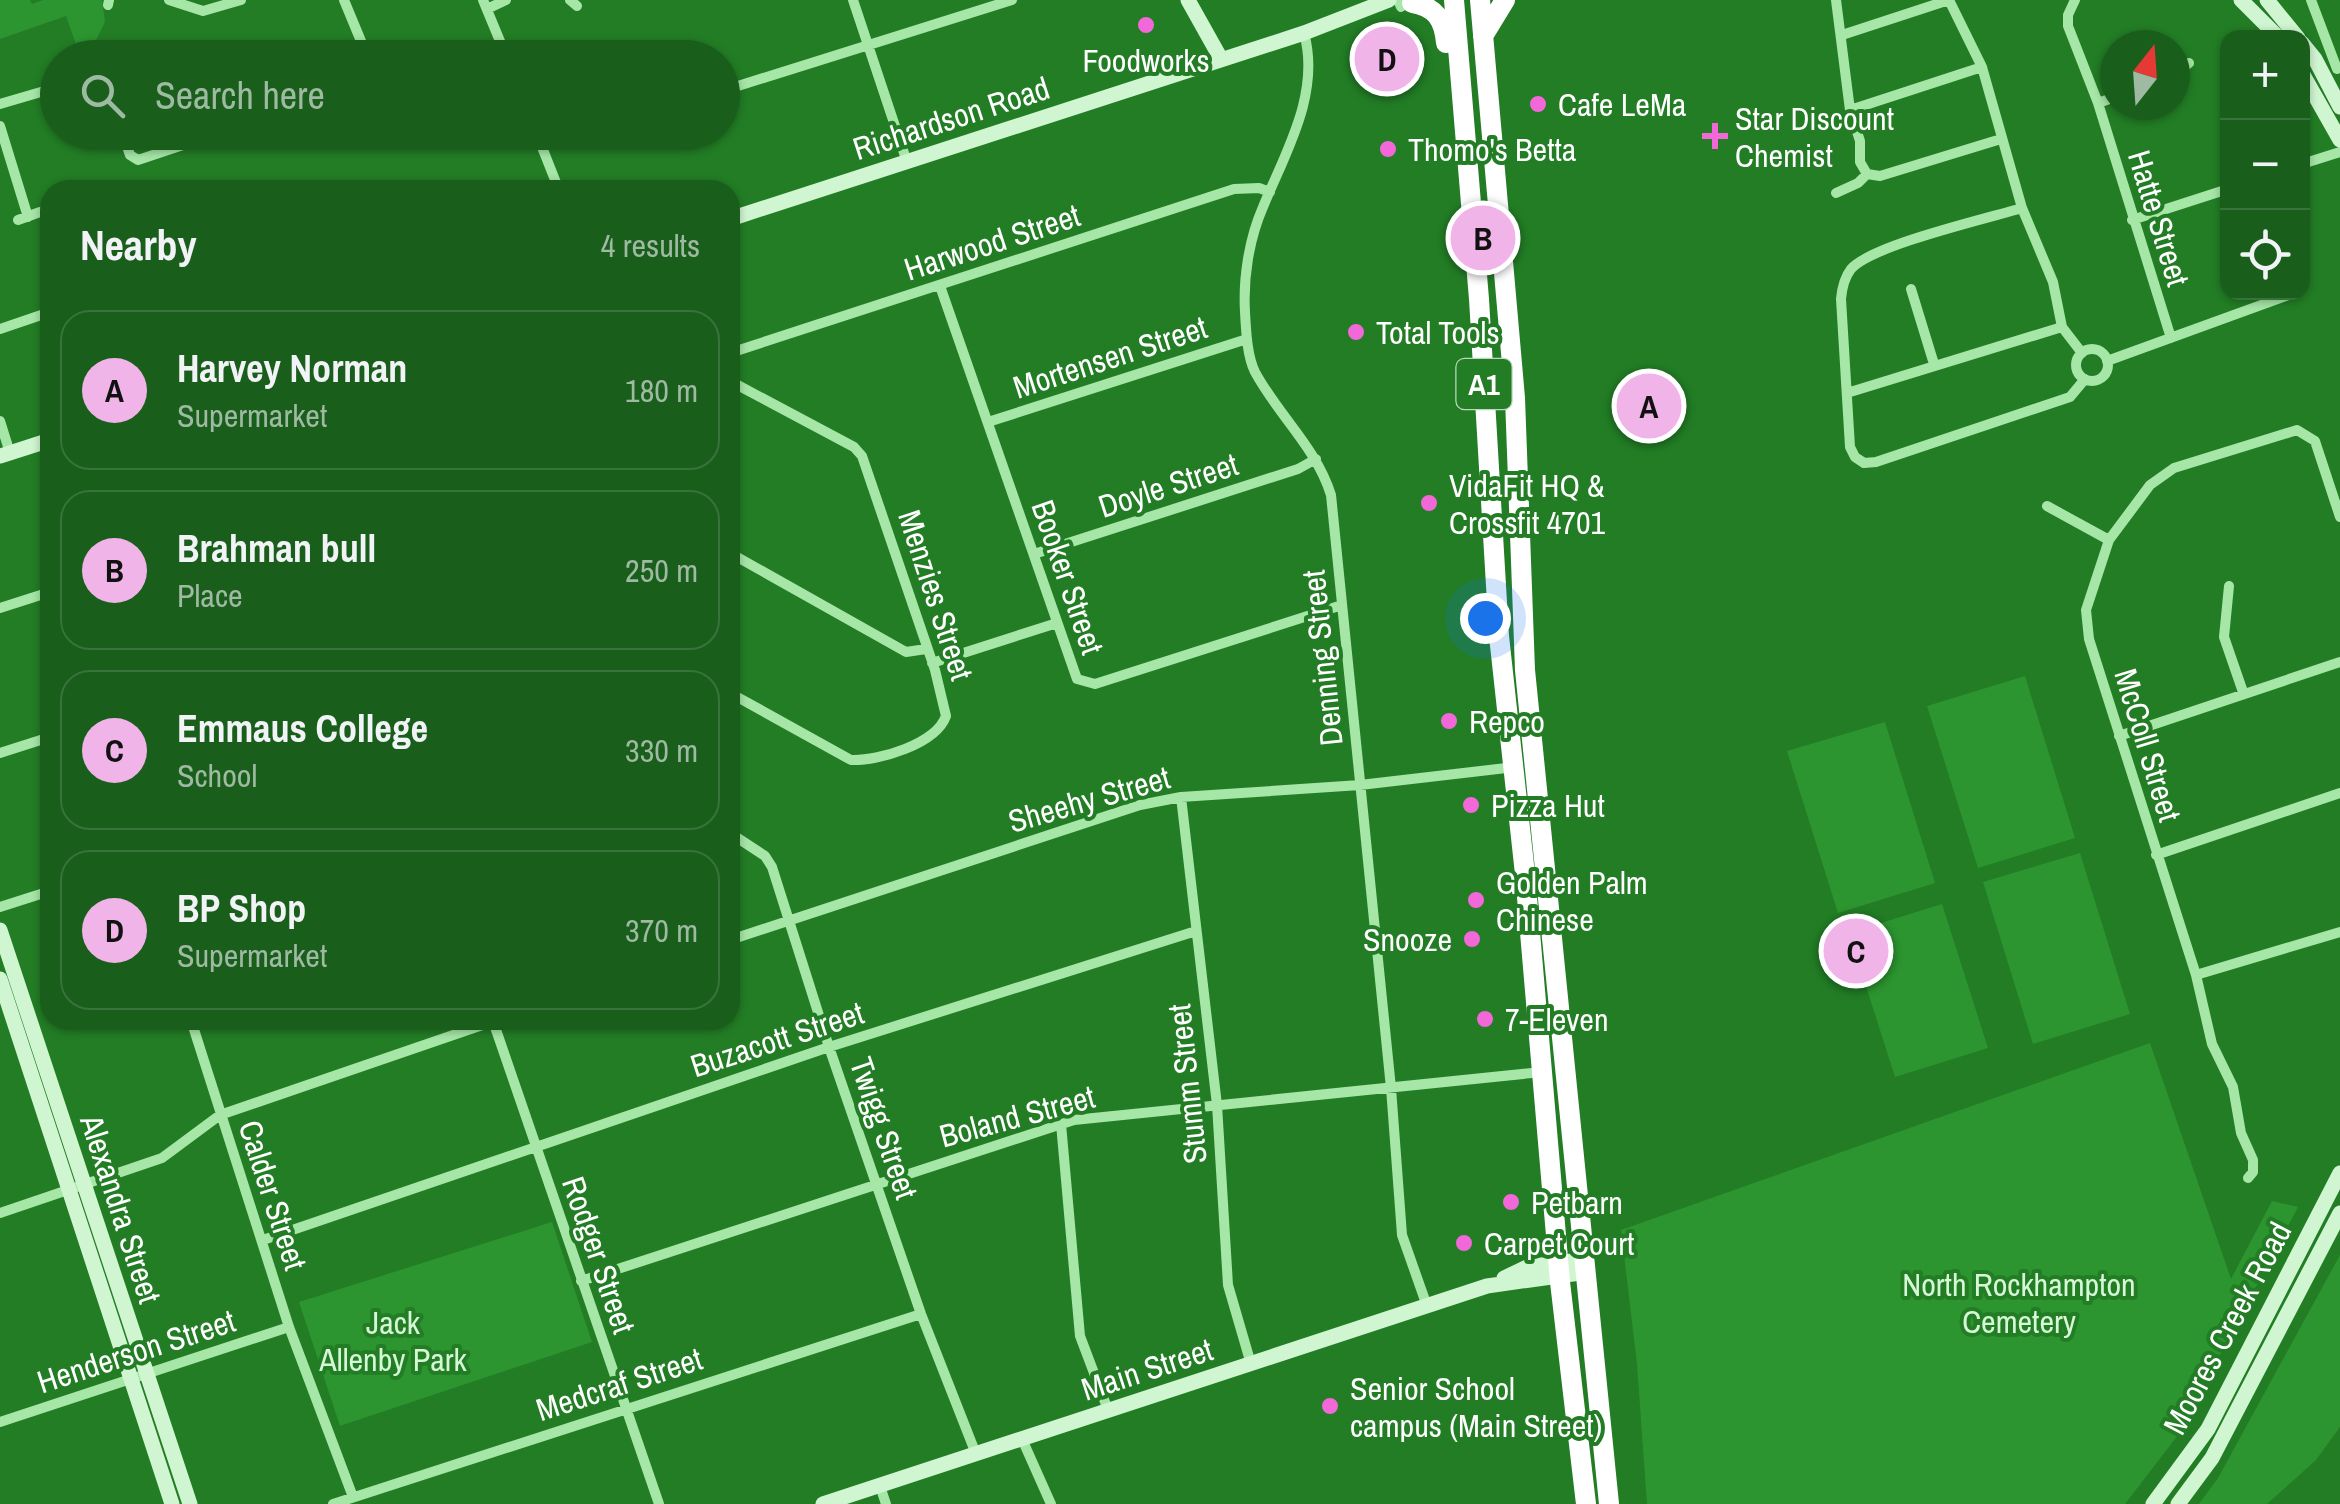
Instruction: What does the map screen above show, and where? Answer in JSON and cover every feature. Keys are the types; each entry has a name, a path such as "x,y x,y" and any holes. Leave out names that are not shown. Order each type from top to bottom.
{"highway":[{"name":"A1","path":"1454,0 1480,318 1499,636 1525,874 1559,1268 1586,1504"},
{"name":"A1","path":"1480,0 1508,295 1525,670 1609,1504"},
{"path":"1483,36 1505,0"},
{"path":"1404,2 1426,6 1444,24 1452,104 1457,125 1464,131"}],"main road":[{"path":"1188,0 1221,59"},
{"path":"2267,0 2288,30"},
{"path":"2282,0 2290,30"},
{"name":"Richardson Road","path":"740,217 1304,32 1359,20 1404,2"},
{"path":"2248,2 2284,30"},
{"path":"2310,55 2340,107"},
{"path":"2310,87 2340,140"},
{"path":"5,455 40,443"},
{"name":"Alexandra Street","path":"0,930 137,1376 172,1504"},
{"name":"Alexandra Street","path":"0,980 76,1187"},
{"name":"Moores Creek Road","path":"2153,1504 2208,1429 2340,1173"},
{"name":"Moores Creek Road","path":"2178,1504 2212,1458 2340,1214"},
{"name":"Main Street","path":"823,1504 1486,1286 1586,1265"},
{"name":"Alexandra Street","path":"137,1376 190,1504"}],"street":[{"path":"175,1 203,11 242,0"},
{"path":"344,0 361,40"},
{"path":"499,40 485,4 506,0"},
{"path":"852,0 907,162"},
{"path":"740,85 1012,0"},
{"path":"1836,0 1850,110 1860,141 1860,162 1867,174"},
{"path":"1842,35 1949,0 1982,66 2022,208 2054,282 2062,327 2082,353"},
{"name":"Hatte Street","path":"2075,0 2068,26 2098,103 2171,338"},
{"path":"2311,0 2338,68"},
{"name":"Denning Street","path":"1304,32 1308,63 1300,115 1286,160 1261,210 1249,256 1245,295 1248,339 1253,369 1316,459 1330,496 1391,1088 1402,1235 1427,1306"},
{"path":"2316,61 2331,52"},
{"path":"1850,110 1982,66"},
{"path":"0,104 40,92"},
{"path":"0,126 23,218 40,212"},
{"path":"1867,174 1880,176 2001,138"},
{"path":"128,150 138,160 168,150"},
{"path":"544,150 555,180"},
{"path":"2310,161 2340,152"},
{"path":"1836,193 1867,174"},
{"name":"Harwood Street","path":"740,350 1234,189 1259,188 1270,192"},
{"path":"2132,220 2220,192"},
{"path":"2022,208 1910,242 1853,266 1845,278 1841,299 1850,447 1864,463 2070,397 2085,379"},
{"name":"Booker Street","path":"940,286 1077,679 1095,684 1342,606"},
{"path":"1911,289 1934,364"},
{"path":"2107,362 2274,300"},
{"path":"0,329 40,315"},
{"path":"1847,393 2062,327"},
{"name":"Mortensen Street","path":"988,422 1248,339"},
{"path":"2082,353 2097,350 2107,362"},
{"path":"2082,353 2076,367 2085,379 2104,376 2107,362"},
{"name":"Menzies Street","path":"740,386 854,447 862,456 946,707 943,724 930,739 869,759 851,760 740,699"},
{"path":"0,421 5,455"},
{"name":"McColl Street","path":"2248,1178 2253,1172 2253,1160 2240,1133 2234,1083 2212,1044 2196,975 2089,639 2086,610 2109,540 2150,485 2174,468 2297,430 2315,441 2340,517"},
{"name":"Doyle Street","path":"1034,554 1298,469 1316,459"},
{"path":"2047,506 2109,540"},
{"path":"740,559 906,652 914,654 926,649"},
{"path":"2229,586 2224,638 2243,692"},
{"path":"0,608 40,595"},
{"path":"932,663 1057,623"},
{"path":"2119,736 2340,662"},
{"path":"0,753 40,739"},
{"name":"Sheehy Street","path":"740,936 1140,805 1182,796 1360,785 1535,764"},
{"path":"2156,855 2340,792"},
{"name":"Stumm Street","path":"1182,796 1217,1105 1228,1285 1251,1364"},
{"name":"Twigg Street","path":"740,840 766,856 772,867 828,1048 976,1454"},
{"path":"0,907 40,894"},
{"name":"Buzacott Street","path":"262,1240 828,1048 1196,932"},
{"path":"2196,975 2340,932"},
{"name":"Calder Street","path":"194,1030 289,1326 353,1497"},
{"path":"0,1212 162,1158 220,1116 469,1030"},
{"name":"Rodger Street","path":"498,1030 659,1504"},
{"name":"Boland Street","path":"581,1281 1061,1124 1542,1072"},
{"path":"1061,1124 1080,1336 1108,1410"},
{"name":"Medcraf Street","path":"333,1504 922,1314"},
{"name":"Henderson Street","path":"0,1422 289,1326"},
{"path":"1022,1438 1051,1504"},
{"path":"880,1486 886,1504"}],"green space":[{"path":"0,0 30,0 32,4 43,0 102,0 105,22 96,40 75,40 66,16 0,39"},
{"path":"2025,676 2075,838 1978,868 1927,706"},
{"path":"1885,722 1935,883 1838,913 1787,751"},
{"path":"2080,853 2130,1014 2033,1044 1983,882"},
{"path":"1942,904 1988,1048 1895,1077 1849,933"},
{"name":"North Rockhampton Cemetery","path":"2150,1043 2231,1279 2272,1201 2298,1207 2178,1435 2125,1504 1647,1504 1637,1364 1621,1230"},
{"name":"Jack Allenby Park","path":"552,1222 592,1342 340,1426 299,1302"},
{"path":"2340,1255 2340,1427 2316,1460 2267,1504 2199,1504 2218,1478"}],"place":[{"name":"Foodworks","path":"1146,25"},
{"name":"BP Shop","path":"1387,59"},
{"name":"Cafe LeMa","path":"1538,104"},
{"name":"Star Discount Chemist","path":"1715,136"},
{"name":"Thomo's Betta","path":"1388,149"},
{"name":"Brahman bull","path":"1483,238"},
{"name":"Total Tools","path":"1356,332"},
{"name":"Harvey Norman","path":"1649,406"},
{"name":"VidaFit HQ & Crossfit 4701","path":"1429,503"},
{"name":"Repco","path":"1449,721"},
{"name":"Pizza Hut","path":"1471,805"},
{"name":"Golden Palm Chinese","path":"1476,900"},
{"name":"Snooze","path":"1472,939"},
{"name":"Emmaus College","path":"1856,951"},
{"name":"7-Eleven","path":"1485,1019"},
{"name":"Petbarn","path":"1511,1202"},
{"name":"Carpet Court","path":"1464,1243"},
{"name":"Senior School campus (Main Street)","path":"1330,1406"}]}
